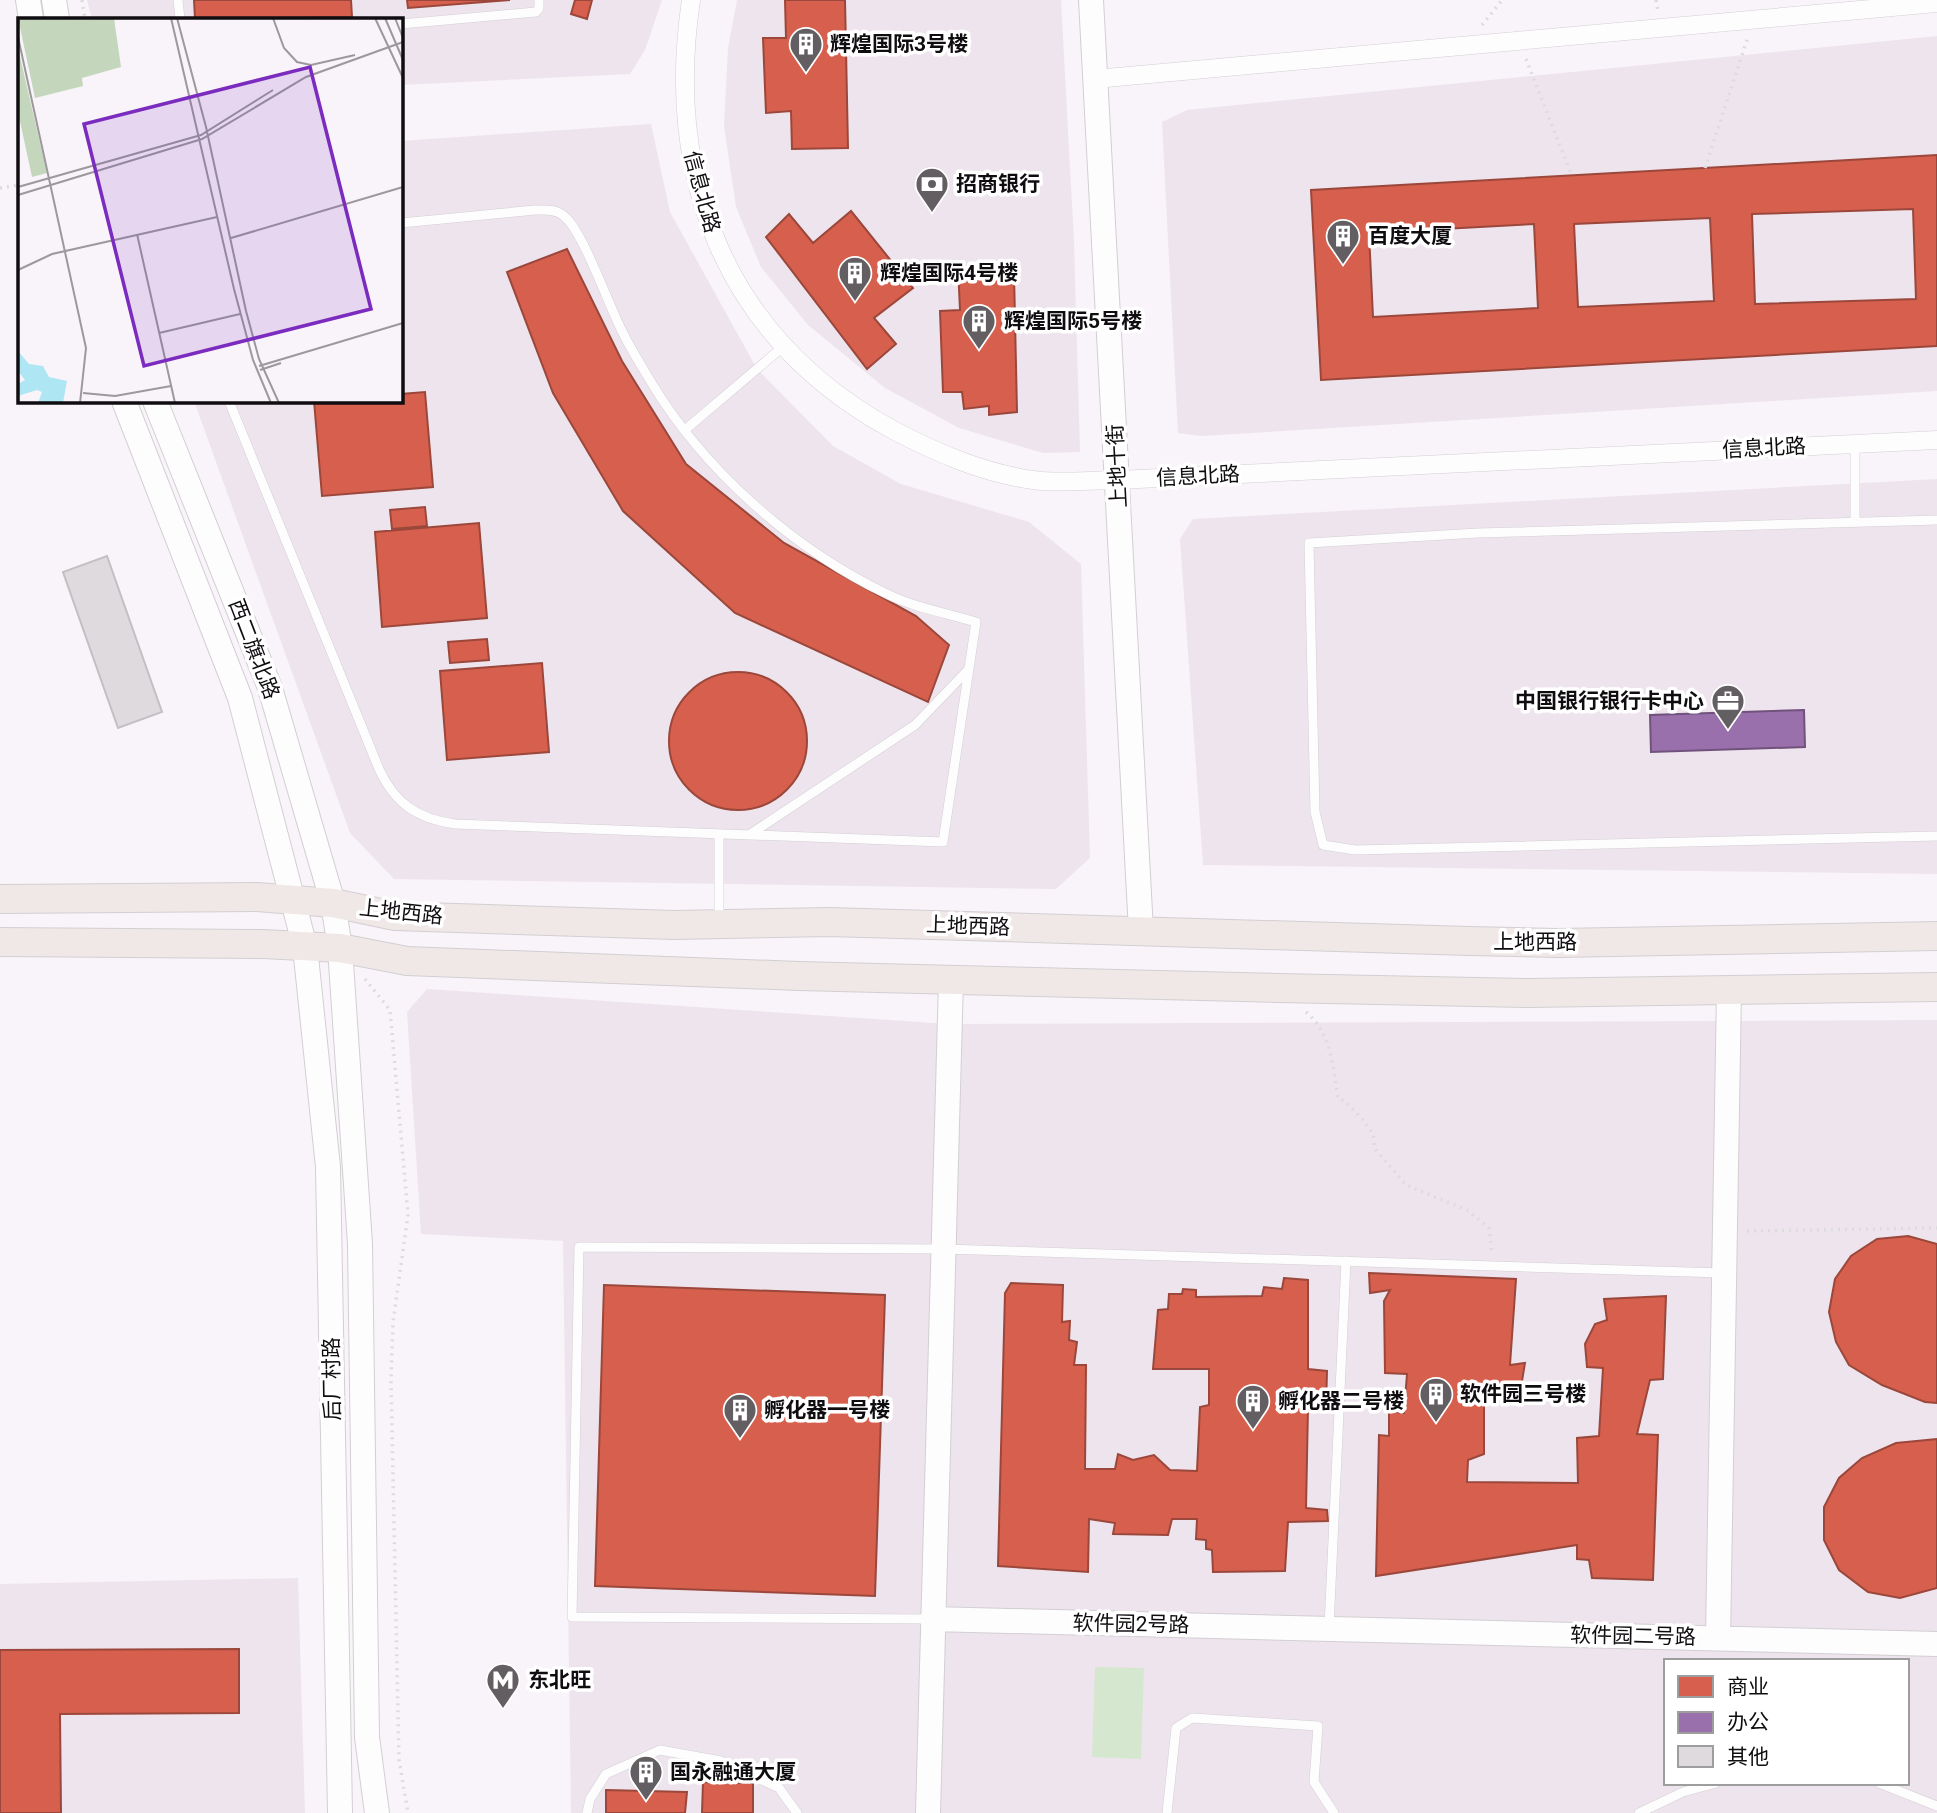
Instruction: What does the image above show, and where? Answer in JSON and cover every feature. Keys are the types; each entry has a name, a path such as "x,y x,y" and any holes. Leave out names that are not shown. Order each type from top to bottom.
{"main road":[{"name":"上地西路","path":"0,898 257,897 333,903 395,916 719,924 829,922 1558,943 1937,936"},
{"name":"上地西路","path":"0,942 340,948 407,961 951,980 1528,993 1937,986"}],"street":[{"path":"28,0 31,18"},
{"path":"54,0 57,18"},
{"name":"信息北路","path":"691,0 684,59 692,168 708,226 730,273 755,312 822,382 864,414 923,446 987,471 1033,480 1118,480 1937,440"},
{"name":"上地十街","path":"1091,0 1141,932"},
{"path":"1096,79 1937,3"},
{"name":"西二旗北路","path":"124,402 240,698 305,947"},
{"name":"西二旗北路","path":"155,402 270,688 333,903 340,948"},
{"name":"后厂村路","path":"305,947 328,1167 340,1813"},
{"name":"后厂村路","path":"340,948 360,1244 367,1737 377,1813"},
{"path":"928,1813 951,980"},
{"path":"1718,1639 1729,990"},
{"name":"软件园2号路","path":"932,1619 1329,1629"},
{"name":"软件园二号路","path":"1329,1629 1937,1644"}],"lane":[{"path":"178,0 180,18"},
{"path":"402,24 536,12 540,8 539,0"},
{"path":"229,402 389,792 407,808 429,820 455,824 943,842 976,622 886,594 817,553 755,506 686,429 653,385 622,332 580,240 565,216 552,210 535,210 402,223"},
{"path":"686,429 785,345"},
{"path":"1855,444 1855,521"},
{"path":"1937,520 1478,533 1309,543 1315,812 1323,845 1354,850 1937,836"},
{"path":"749,835 915,725 969,669"},
{"path":"719,834 719,924"},
{"path":"932,1619 572,1617 579,1247 943,1249 1724,1273"},
{"path":"1329,1629 1346,1261"},
{"path":"1167,1813 1176,1728 1192,1718 1318,1726 1314,1782 1334,1813"},
{"path":"587,1813 590,1799 606,1774 660,1750 721,1761 779,1788 797,1813"},
{"path":"1639,1813 1683,1792 1709,1785"},
{"path":"1884,1785 1937,1806"}],"path":[{"path":"82,0 85,18"},
{"path":"1465,46 1502,0"},
{"path":"1705,168 1754,20"},
{"path":"1519,41 1572,176"},
{"path":"0,188 18,185"},
{"path":"340,948 390,1010 408,1215 393,1322 391,1380 398,1760 408,1813"},
{"path":"1303,1010 1324,1034 1338,1098 1346,1102 1364,1121 1373,1134 1375,1149 1406,1185 1467,1210 1489,1228 1491,1266"},
{"path":"1724,1231 1937,1228"}],"shaded area":[{"path":"87,0 662,0 645,50 630,74 402,85 402,18 92,18"},
{"path":"737,0 1061,0 1074,242 1080,452 1043,453 959,428 885,388 808,325 761,267 736,207 724,126 728,48"},
{"path":"1937,36 1937,391 1202,436 1178,433 1162,122 1187,110"},
{"path":"651,124 670,212 757,369 833,446 901,484 1029,522 1081,564 1090,858 1056,889 394,879 350,833 194,402 402,402 402,141"},
{"path":"1937,479 1937,874 1203,865 1180,539 1193,519"},
{"path":"427,989 949,1024 1937,1020 1937,1813 571,1813 563,1241 421,1234 407,1012"},
{"path":"298,1578 305,1813 0,1813 0,1584"}],"green space":[{"path":"1095,1667 1144,1668 1141,1759 1092,1757"}],"building: 商业":[{"path":"194,0 351,0 352,17 195,18"},
{"path":"407,0 510,0 408,8"},
{"path":"575,0 592,0 587,19 571,14"},
{"name":"辉煌国际3号楼","path":"785,0 845,0 848,148 792,149 791,111 766,113 763,38 786,38"},
{"name":"百度大厦","path":"1937,155 1937,346 1321,380 1311,190","holes":["1913,209 1916,299 1755,304 1752,214","1710,218 1714,301 1578,307 1574,224","1534,224 1538,308 1373,317 1369,233"]},
{"name":"辉煌国际4号楼","path":"851,211 913,288 874,318 896,344 867,369 766,237 789,214 813,243"},
{"path":"567,249 622,361 686,464 784,543 916,616 949,645 928,702 735,613 623,511 553,393 507,272"},
{"name":"辉煌国际5号楼","path":"985,266 984,276 1014,273 1017,412 989,415 989,406 964,409 962,392 943,392 940,311 960,310 958,267"},
{"path":"425,392 433,487 322,496 314,402 402,402 402,394"},
{"path":"425,507 427,526 392,529 390,510"},
{"path":"479,523 487,618 382,627 375,532"},
{"path":"487,639 489,660 450,663 448,642"},
{"path":"542,663 549,752 447,760 440,671"},
{"path":"738,672 764,677 787,692 802,715 807,741 802,767 787,790 764,805 738,810 712,805 689,790 674,767 669,741 674,715 689,692 712,677"},
{"path":"1908,1236 1937,1244 1937,1403 1925,1402 1882,1385 1849,1365 1836,1342 1829,1312 1835,1279 1851,1256 1877,1239"},
{"name":"软件园三号楼","path":"1369,1273 1516,1279 1510,1365 1525,1363 1520,1393 1484,1393 1484,1454 1468,1460 1467,1482 1578,1483 1577,1438 1599,1436 1603,1368 1587,1367 1585,1344 1595,1324 1607,1320 1604,1299 1666,1296 1663,1379 1650,1380 1637,1434 1658,1435 1653,1580 1592,1578 1589,1560 1577,1559 1577,1545 1376,1576 1379,1435 1389,1436 1389,1411 1404,1413 1407,1374 1385,1373 1384,1301 1390,1290 1370,1293"},
{"name":"孵化器二号楼","path":"1284,1278 1308,1280 1308,1369 1327,1371 1326,1408 1308,1408 1306,1508 1327,1510 1328,1521 1288,1522 1285,1571 1213,1572 1212,1550 1206,1549 1206,1540 1196,1539 1197,1519 1172,1519 1168,1535 1113,1534 1115,1523 1089,1519 1088,1572 998,1566 1005,1293 1011,1283 1063,1285 1062,1322 1070,1321 1069,1340 1077,1342 1074,1365 1086,1365 1085,1469 1115,1469 1118,1454 1133,1460 1154,1455 1170,1470 1197,1471 1200,1407 1209,1405 1209,1369 1153,1369 1158,1310 1168,1309 1169,1294 1182,1294 1183,1289 1196,1290 1196,1297 1262,1296 1264,1287 1282,1289"},
{"name":"孵化器一号楼","path":"604,1285 885,1295 875,1596 595,1586"},
{"path":"1937,1439 1937,1588 1900,1598 1868,1592 1839,1570 1824,1540 1824,1507 1839,1478 1862,1458 1896,1443"},
{"path":"239,1649 239,1713 60,1714 61,1813 0,1813 0,1650"},
{"name":"国永融通大厦","path":"703,1782 753,1783 753,1813 702,1813"},
{"name":"国永融通大厦","path":"606,1790 687,1792 685,1813 606,1813"}],"building: 办公":[{"name":"中国银行银行卡中心","path":"1804,710 1805,747 1651,752 1650,715"}],"building: 其他":[{"path":"107,556 162,712 118,728 63,572"}],"place":[{"name":"辉煌国际3号楼","path":"806,74"},
{"name":"招商银行","path":"932,214"},
{"name":"百度大厦","path":"1343,266"},
{"name":"辉煌国际4号楼","path":"855,303"},
{"name":"辉煌国际5号楼","path":"979,351"},
{"name":"中国银行银行卡中心","path":"1728,731"},
{"name":"软件园三号楼","path":"1436,1424"},
{"name":"孵化器二号楼","path":"1253,1431"},
{"name":"孵化器一号楼","path":"740,1440"},
{"name":"东北旺","path":"503,1710"},
{"name":"国永融通大厦","path":"646,1802"}]}
